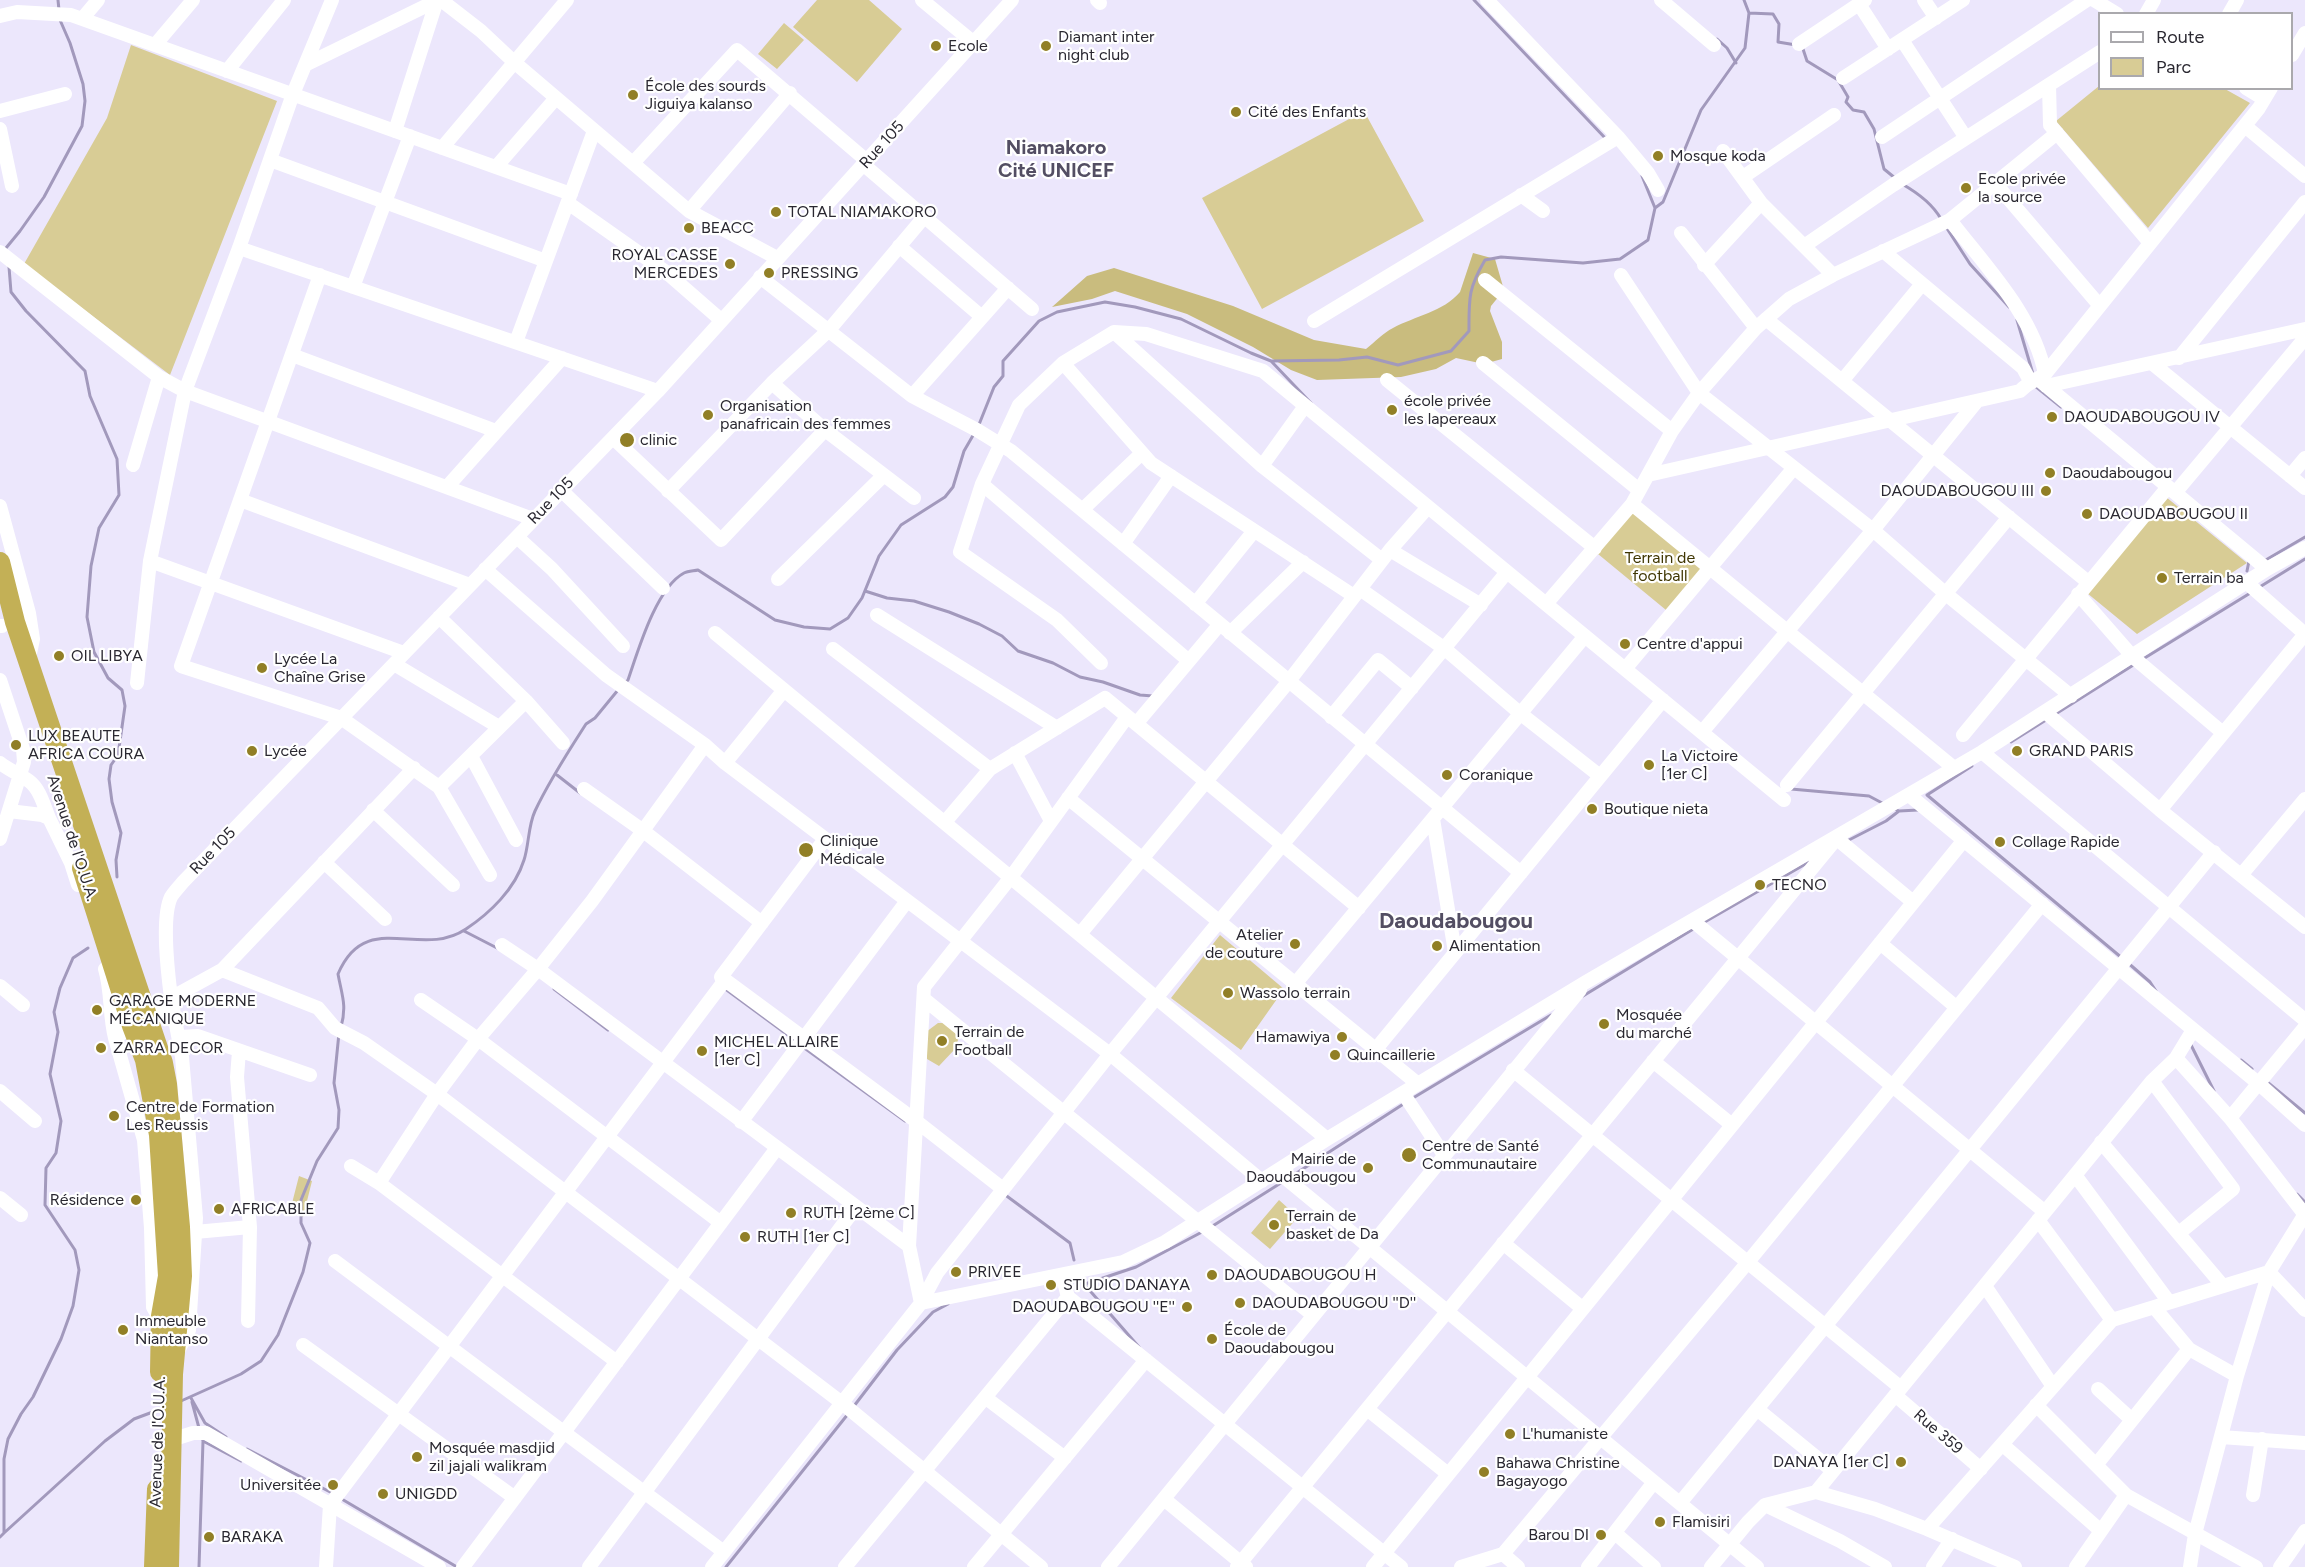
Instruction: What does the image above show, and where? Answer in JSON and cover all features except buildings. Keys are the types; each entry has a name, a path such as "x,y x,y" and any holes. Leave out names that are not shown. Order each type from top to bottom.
{"highway":[{"name":"Avenue de l'O.U.A.","path":"0,561 15,622 140,1023 159,1135 168,1276 161,1316 169,1370"},
{"name":"Avenue de l'O.U.A.","path":"1,623 94,904 140,1023 163,1063 167,1084 177,1180 182,1276 169,1370 162,1566"}],"street":[{"path":"77,17 98,0"},
{"path":"155,45 193,0"},
{"path":"227,71 284,0"},
{"path":"438,0 482,31 514,62 689,210 777,258"},
{"path":"304,65 438,0"},
{"path":"395,131 438,0"},
{"path":"442,147 567,0"},
{"path":"922,0 974,43"},
{"name":"Rue 105","path":"171,998 167,950 168,906 171,897 183,882 658,391 1012,0"},
{"path":"1486,0 1618,137 1648,173 1658,190"},
{"path":"1661,0 1714,45"},
{"path":"1924,0 1936,18"},
{"path":"1843,78 1963,0"},
{"path":"1882,137 2087,0"},
{"path":"2094,0 2114,12"},
{"path":"137,683 150,561 185,391 239,248 292,94 330,1"},
{"path":"1799,44 1862,2 1888,49"},
{"path":"0,15 17,12 46,12 77,17 496,167 569,198 666,272 721,320"},
{"path":"2293,53 2305,33"},
{"path":"1902,40 1966,138"},
{"path":"633,163 737,50 790,93 925,216 1032,309"},
{"path":"1804,246 2098,53"},
{"path":"2049,84 2050,125 2150,243"},
{"path":"2040,380 2245,126 2268,94 2253,90"},
{"path":"689,210 790,93"},
{"path":"0,111 65,94"},
{"path":"496,167 556,98"},
{"path":"1743,177 1834,115"},
{"path":"2245,126 2305,176"},
{"path":"0,129 3,156 12,186"},
{"path":"516,342 594,130"},
{"path":"1546,604 1632,504 1672,431 1699,393 1761,323 1789,299 1833,274 1944,223 2057,133"},
{"path":"353,287 410,136"},
{"path":"1314,321 1618,137"},
{"path":"1723,151 1761,203 1833,274"},
{"path":"270,160 546,261"},
{"path":"1995,183 2100,306"},
{"path":"1521,195 1543,211"},
{"path":"2179,358 2305,202"},
{"path":"1704,265 1761,203"},
{"path":"669,491 772,383 828,330 925,216"},
{"path":"1944,223 2019,309 2042,355 2040,380"},
{"path":"1681,233 1704,265 1761,323 1842,381 2088,582"},
{"path":"900,246 982,317"},
{"path":"239,248 658,391"},
{"path":"1883,251 2267,569"},
{"path":"0,252 159,377 185,391 533,519"},
{"path":"320,275 181,666 341,718 439,787 490,875"},
{"path":"1621,275 1699,393 1873,530 1946,594 2071,696"},
{"path":"760,278 912,396 995,442 1082,510 1366,745 1438,814 1521,873"},
{"path":"1485,280 1672,431"},
{"path":"1842,381 1922,284"},
{"path":"912,396 1008,288"},
{"path":"1648,475 2020,391 2040,380 2153,364 2305,329"},
{"path":"1114,332 1262,466 1386,555 1481,606"},
{"path":"1101,663 1057,620 960,552 995,442 1018,405 1063,363 1114,332 1146,334 1263,371 1784,800"},
{"path":"1963,735 2088,582 2230,426 2305,338"},
{"path":"292,356 496,431"},
{"path":"447,487 562,358"},
{"path":"1063,363 1151,463 1254,531 1357,592 1445,649 1521,714 1600,776"},
{"path":"1484,363 1639,490"},
{"path":"2153,364 2305,489"},
{"path":"133,465 159,377"},
{"path":"1387,380 1595,548"},
{"path":"772,383 825,430 914,498"},
{"path":"1702,732 1873,530 1977,401"},
{"path":"1262,466 1305,406"},
{"path":"613,438 721,540 825,430"},
{"path":"1082,510 1142,453"},
{"path":"2290,476 2305,458"},
{"path":"1625,669 1793,469"},
{"path":"778,579 883,476"},
{"path":"1123,544 1171,476"},
{"path":"982,484 1189,661"},
{"path":"562,490 663,588"},
{"path":"240,500 470,585"},
{"path":"1632,504 1954,768"},
{"name":"Avenue de l'O.U.A.","path":"0,506 29,613 33,639 28,662"},
{"path":"1080,934 1289,681 1386,555 1428,507"},
{"path":"1787,784 2009,517"},
{"path":"1195,604 1254,531"},
{"path":"517,537 552,569 623,646"},
{"path":"921,1303 1123,1262 1165,1242 1327,1139 1587,982 1982,752 2133,657 2246,582 2305,548"},
{"path":"150,561 399,658 499,728"},
{"path":"921,1303 909,1246 924,987 1011,877 1068,798 1132,721 1189,661 1303,562"},
{"path":"485,569 606,675 705,745 725,763 1110,1054 1262,1181"},
{"path":"712,1567 921,1303 937,1273 1110,1054 1507,572"},
{"path":"2160,810 2305,634 2246,582"},
{"path":"2078,594 2133,657 2223,733"},
{"path":"877,615 1057,728"},
{"path":"439,617 526,700 563,743"},
{"path":"715,633 1327,1139"},
{"path":"1295,984 1585,636"},
{"path":"833,649 990,769"},
{"path":"1332,717 1378,660 1412,688"},
{"path":"0,680 23,749 24,762 0,839"},
{"path":"725,763 784,690"},
{"path":"945,822 990,769 1105,698 1359,908"},
{"path":"439,787 526,700"},
{"path":"1376,1049 1663,700"},
{"path":"2045,712 2160,810 2305,927"},
{"path":"379,1183 437,1094 478,1039 592,901 705,745"},
{"path":"1982,752 2305,1020"},
{"path":"1015,753 1051,821"},
{"path":"471,756 516,840"},
{"path":"0,763 28,780 37,789 49,818"},
{"path":"115,1038 140,1023 171,998 222,970 414,768"},
{"path":"584,789 642,830 762,923"},
{"path":"1909,795 2258,1083 2305,1125"},
{"path":"1068,798 1418,1084"},
{"path":"2242,874 2305,800"},
{"path":"373,810 453,885"},
{"name":"Avenue de l'O.U.A.","path":"9,811 49,818 71,863 108,979 111,1022 144,1140 151,1228 153,1307 161,1316"},
{"path":"1438,814 1455,952"},
{"path":"825,838 721,976 916,1121 1003,1189"},
{"path":"1836,838 1913,902"},
{"path":"1164,1499 1242,1566 1303,1487 1836,838"},
{"path":"1373,1567 1964,840"},
{"path":"1680,1503 2214,852"},
{"path":"324,862 385,919"},
{"path":"741,1122 908,901"},
{"path":"1461,1567 1503,1554 1748,1262 2042,904"},
{"path":"1693,921 1970,1150 2041,1216 2112,1320"},
{"path":"1880,943 1956,1007"},
{"path":"502,945 538,969 662,1064 909,1246"},
{"path":"222,970 318,1008 335,1028 364,1043 437,1094 842,1403 1041,1567"},
{"path":"326,1567 330,1504 725,980"},
{"path":"1108,1567 1587,982"},
{"path":"0,986 23,1005"},
{"name":"Avenue de l'O.U.A.","path":"169,1370 189,1330 196,1218 185,1083 171,998"},
{"path":"924,999 1313,1316"},
{"path":"421,1000 478,1039 721,1223"},
{"path":"2230,1118 2305,1027"},
{"path":"1816,1492 2152,1081 2176,1058 2193,1030"},
{"path":"179,1037 198,1036 310,1075"},
{"path":"239,1051 237,1077 250,1227 248,1321"},
{"path":"2176,1058 2230,1118 2305,1215 2269,1272 2237,1376 2195,1534 2190,1567"},
{"path":"1653,1061 1732,1125"},
{"name":"Rue 359","path":"1513,1070 1826,1325 1981,1469"},
{"path":"2152,1081 2233,1189 2179,1233"},
{"path":"0,1091 35,1120"},
{"path":"1403,1093 1444,1155"},
{"path":"2102,1142 2223,1286"},
{"path":"463,1567 777,1148"},
{"path":"351,1166 379,1183 617,1362"},
{"path":"1277,1171 1757,1567"},
{"path":"2075,1175 2169,1302"},
{"path":"0,1198 21,1215"},
{"path":"589,1567 856,1207"},
{"path":"195,1232 250,1227"},
{"path":"1503,1244 1582,1308"},
{"path":"335,1261 724,1552"},
{"path":"1928,1529 2003,1445 2052,1385 2112,1320 2269,1272"},
{"path":"2269,1272 2305,1310"},
{"path":"1062,1275 1068,1297 1401,1567"},
{"path":"1985,1286 2052,1385"},
{"path":"845,1567 1068,1297"},
{"path":"2154,1306 2189,1349 2237,1376"},
{"path":"303,1345 515,1498"},
{"path":"2096,1465 2189,1349"},
{"path":"974,1567 1146,1360"},
{"path":"2098,1389 2132,1420"},
{"path":"986,1398 1065,1458"},
{"path":"2036,1405 2126,1495 2256,1567"},
{"path":"1367,1409 1448,1474"},
{"path":"1757,1409 1833,1471"},
{"path":"167,1436 206,1434 439,1567"},
{"path":"2221,1437 2305,1443"},
{"path":"2253,1495 2262,1439"},
{"path":"2003,1445 2101,1531"},
{"path":"1588,1567 1654,1482"},
{"path":"1711,1567 1765,1505 1816,1492 1928,1529 2015,1567"},
{"path":"2076,1567 2126,1495"},
{"path":"1765,1505 1839,1541 1885,1567"},
{"path":"2280,1567 2305,1531"},
{"path":"1615,1533 1654,1567"},
{"path":"1933,1567 1952,1539"},
{"path":"1503,1554 1518,1567"}],"green space":[{"path":"817,0 869,0 902,29 857,82 793,27"},
{"path":"784,23 804,40 777,69 758,54"},
{"path":"131,45 277,101 170,375 24,264 107,118"},
{"path":"2098,87 2098,90 2227,90 2250,103 2148,228 2056,121"},
{"path":"1364,111 1424,221 1262,309 1202,198"},
{"name":"Terrain ba","path":"2166,497 2247,563 2137,634 2087,593"},
{"name":"Terrain de football","path":"1634,508 1705,567 1666,610 1598,554"},
{"name":"Wassolo terrain","path":"1220,935 1284,989 1241,1050 1171,998"},
{"name":"Terrain de Football","path":"938,1023 949,1023 960,1034 955,1049 939,1066 927,1059 926,1032"},
{"path":"299,1176 312,1181 303,1217 290,1211"},
{"name":"Terrain de basket de Da","path":"1279,1200 1298,1217 1270,1249 1251,1233"}],"shaded area":[{"path":"1473,253 1495,259 1504,290 1491,306 1490,311 1502,342 1502,359 1484,364 1456,358 1436,369 1401,377 1317,380 1291,370 1253,347 1187,314 1115,291 1092,299 1052,307 1087,276 1114,268 1233,306 1314,340 1366,349 1389,330 1437,309 1453,299 1460,292"}],"waterway":[{"path":"58,0 59,10"},
{"path":"1474,0 1607,140"},
{"path":"978,427 994,387 1003,376 1003,361 1039,321 1057,312 1105,302 1181,319 1271,361 1339,360 1367,357 1398,365 1451,351 1469,331 1471,294 1475,279 1485,260 1501,257 1583,263 1620,259 1648,240 1655,208 1663,202 1701,110 1745,48 1749,13 1744,0"},
{"path":"1749,13 1773,14 1779,24 1778,42 1796,45"},
{"path":"6,248 44,197 82,126 85,101 83,84 60,20"},
{"path":"1717,39 1727,48 1736,63"},
{"path":"1802,46 1807,61 1838,80 1848,97 1846,102 1853,110 1864,112 1874,129 1884,169 1895,178"},
{"path":"1642,176 1655,208"},
{"path":"1902,184 1924,199 1941,219"},
{"path":"1946,227 1970,264 2009,307"},
{"path":"9,267 11,292 26,311 85,371 90,396 117,459 119,495 99,528 91,566 87,617 94,652 108,678 122,690 125,706 118,755 111,765 109,779 112,802 121,833 116,860 117,877"},
{"path":"2017,320 2033,374"},
{"path":"1271,361 1311,403"},
{"path":"2035,386 2061,407"},
{"path":"625,683 657,606 674,581 687,572 698,570 775,620 804,627 830,629 848,618 862,598 879,556 901,525 945,497 953,487 964,451 975,432"},
{"path":"2264,561 2305,537"},
{"path":"2258,588 2305,559"},
{"path":"2247,571 2249,561"},
{"path":"865,591 887,598 914,601 949,612 1002,636 1018,651 1053,663 1080,677 1103,682 1140,695 1153,696"},
{"path":"2143,659 2252,592"},
{"path":"2054,715 2135,664"},
{"path":"341,1027 344,1006 338,974 350,954 363,943 379,939 431,940 448,937 475,923 501,899 520,871 526,854 533,817 546,789 586,724 595,718 618,690"},
{"path":"2011,742 2046,720"},
{"path":"1972,766 1927,795 2122,958"},
{"path":"557,775 580,793"},
{"path":"1791,789 1869,796 1884,804"},
{"path":"1893,808 1899,811 1918,810"},
{"path":"1847,841 1886,821 1899,811"},
{"path":"1703,923 1809,862"},
{"path":"1583,996 1695,928"},
{"path":"464,931 497,948"},
{"path":"0,1537 4,1533 4,1459 8,1439 33,1397 61,1339 73,1306 79,1270 75,1250 45,1205 46,1168 56,1153 61,1121 50,1074 58,1032 54,1012 60,988 73,958 88,948"},
{"path":"2127,962 2150,982 2156,991"},
{"path":"724,988 796,1041"},
{"path":"554,989 608,1030"},
{"path":"1413,1098 1551,1015"},
{"path":"181,1401 241,1374 261,1361 278,1335 303,1272 310,1243 301,1223 301,1200 317,1161 338,1128 339,1110 334,1083 339,1033"},
{"path":"2190,1043 2214,1091"},
{"path":"803,1047 905,1121"},
{"path":"2241,1060 2252,1069"},
{"path":"2266,1081 2305,1113"},
{"path":"1292,1176 1405,1103"},
{"path":"1211,1227 1284,1181"},
{"path":"1004,1194 1070,1243 1074,1260"},
{"path":"2297,1194 2305,1202"},
{"path":"1085,1284 1136,1267 1202,1232"},
{"path":"1078,1277 1139,1347"},
{"path":"854,1406 897,1350 933,1312 948,1304"},
{"path":"191,1398 205,1423 226,1437"},
{"path":"192,1402 199,1428"},
{"path":"4,1533 105,1441 134,1419 166,1407"},
{"path":"726,1567 848,1414"},
{"path":"202,1437 203,1441 241,1461"},
{"path":"199,1567 203,1441"},
{"path":"247,1449 334,1494"},
{"path":"340,1498 457,1567"}],"place":[{"name":"Ecole","path":"936,46"},
{"name":"Diamant inter night club","path":"1046,46"},
{"name":"École des sourds Jiguiya kalanso","path":"633,95"},
{"name":"Cité des Enfants","path":"1236,112"},
{"name":"Mosque koda","path":"1658,156"},
{"name":"Ecole privée la source","path":"1966,188"},
{"name":"TOTAL NIAMAKORO","path":"776,212"},
{"name":"BEACC","path":"689,228"},
{"name":"ROYAL CASSE MERCEDES","path":"730,264"},
{"name":"PRESSING","path":"769,273"},
{"name":"école privée les lapereaux","path":"1392,410"},
{"name":"Organisation panafricain des femmes","path":"708,415"},
{"name":"DAOUDABOUGOU IV","path":"2052,417"},
{"name":"clinic","path":"627,440"},
{"name":"Daoudabougou","path":"2050,473"},
{"name":"DAOUDABOUGOU III","path":"2046,491"},
{"name":"DAOUDABOUGOU II","path":"2087,514"},
{"name":"Terrain ba","path":"2162,578"},
{"name":"Centre d'appui","path":"1625,644"},
{"name":"OIL LIBYA","path":"59,656"},
{"name":"Lycée La Chaîne Grise","path":"262,668"},
{"name":"LUX BEAUTE AFRICA COURA","path":"16,745"},
{"name":"Lycée","path":"252,751"},
{"name":"GRAND PARIS","path":"2017,751"},
{"name":"La Victoire [1er C]","path":"1649,765"},
{"name":"Coranique","path":"1447,775"},
{"name":"Boutique nieta","path":"1592,809"},
{"name":"Collage Rapide","path":"2000,842"},
{"name":"Clinique Médicale","path":"806,850"},
{"name":"TECNO","path":"1760,885"},
{"name":"Atelier de couture","path":"1295,944"},
{"name":"Alimentation","path":"1437,946"},
{"name":"Wassolo terrain","path":"1228,993"},
{"name":"GARAGE MODERNE MÉCANIQUE","path":"97,1010"},
{"name":"Mosquée du marché","path":"1604,1024"},
{"name":"Hamawiya","path":"1342,1037"},
{"name":"Terrain de Football","path":"942,1041"},
{"name":"ZARRA DECOR","path":"101,1048"},
{"name":"MICHEL ALLAIRE [1er C]","path":"702,1051"},
{"name":"Quincaillerie","path":"1335,1055"},
{"name":"Centre de Formation Les Reussis","path":"114,1116"},
{"name":"Centre de Santé Communautaire","path":"1409,1155"},
{"name":"Mairie de Daoudabougou","path":"1368,1168"},
{"name":"Résidence","path":"136,1200"},
{"name":"AFRICABLE","path":"219,1209"},
{"name":"RUTH [2ème C]","path":"791,1213"},
{"name":"Terrain de basket de Da","path":"1274,1225"},
{"name":"RUTH [1er C]","path":"745,1237"},
{"name":"PRIVEE","path":"956,1272"},
{"name":"DAOUDABOUGOU H","path":"1212,1275"},
{"name":"STUDIO DANAYA","path":"1051,1285"},
{"name":"DAOUDABOUGOU ''D''","path":"1240,1303"},
{"name":"DAOUDABOUGOU ''E''","path":"1187,1307"},
{"name":"Immeuble Niantanso","path":"123,1330"},
{"name":"École de Daoudabougou","path":"1212,1339"},
{"name":"L'humaniste","path":"1510,1434"},
{"name":"Mosquée masdjid zil jajali walikram","path":"417,1457"},
{"name":"DANAYA [1er C]","path":"1901,1462"},
{"name":"Bahawa Christine Bagayogo","path":"1484,1472"},
{"name":"Universitée","path":"333,1485"},
{"name":"UNIGDD","path":"383,1494"},
{"name":"Flamisiri","path":"1660,1522"},
{"name":"Barou DI","path":"1601,1535"},
{"name":"BARAKA","path":"209,1537"}],"district":[{"name":"Niamakoro Cité UNICEF","path":"1056,160"},
{"name":"Daoudabougou","path":"1456,922"}]}
